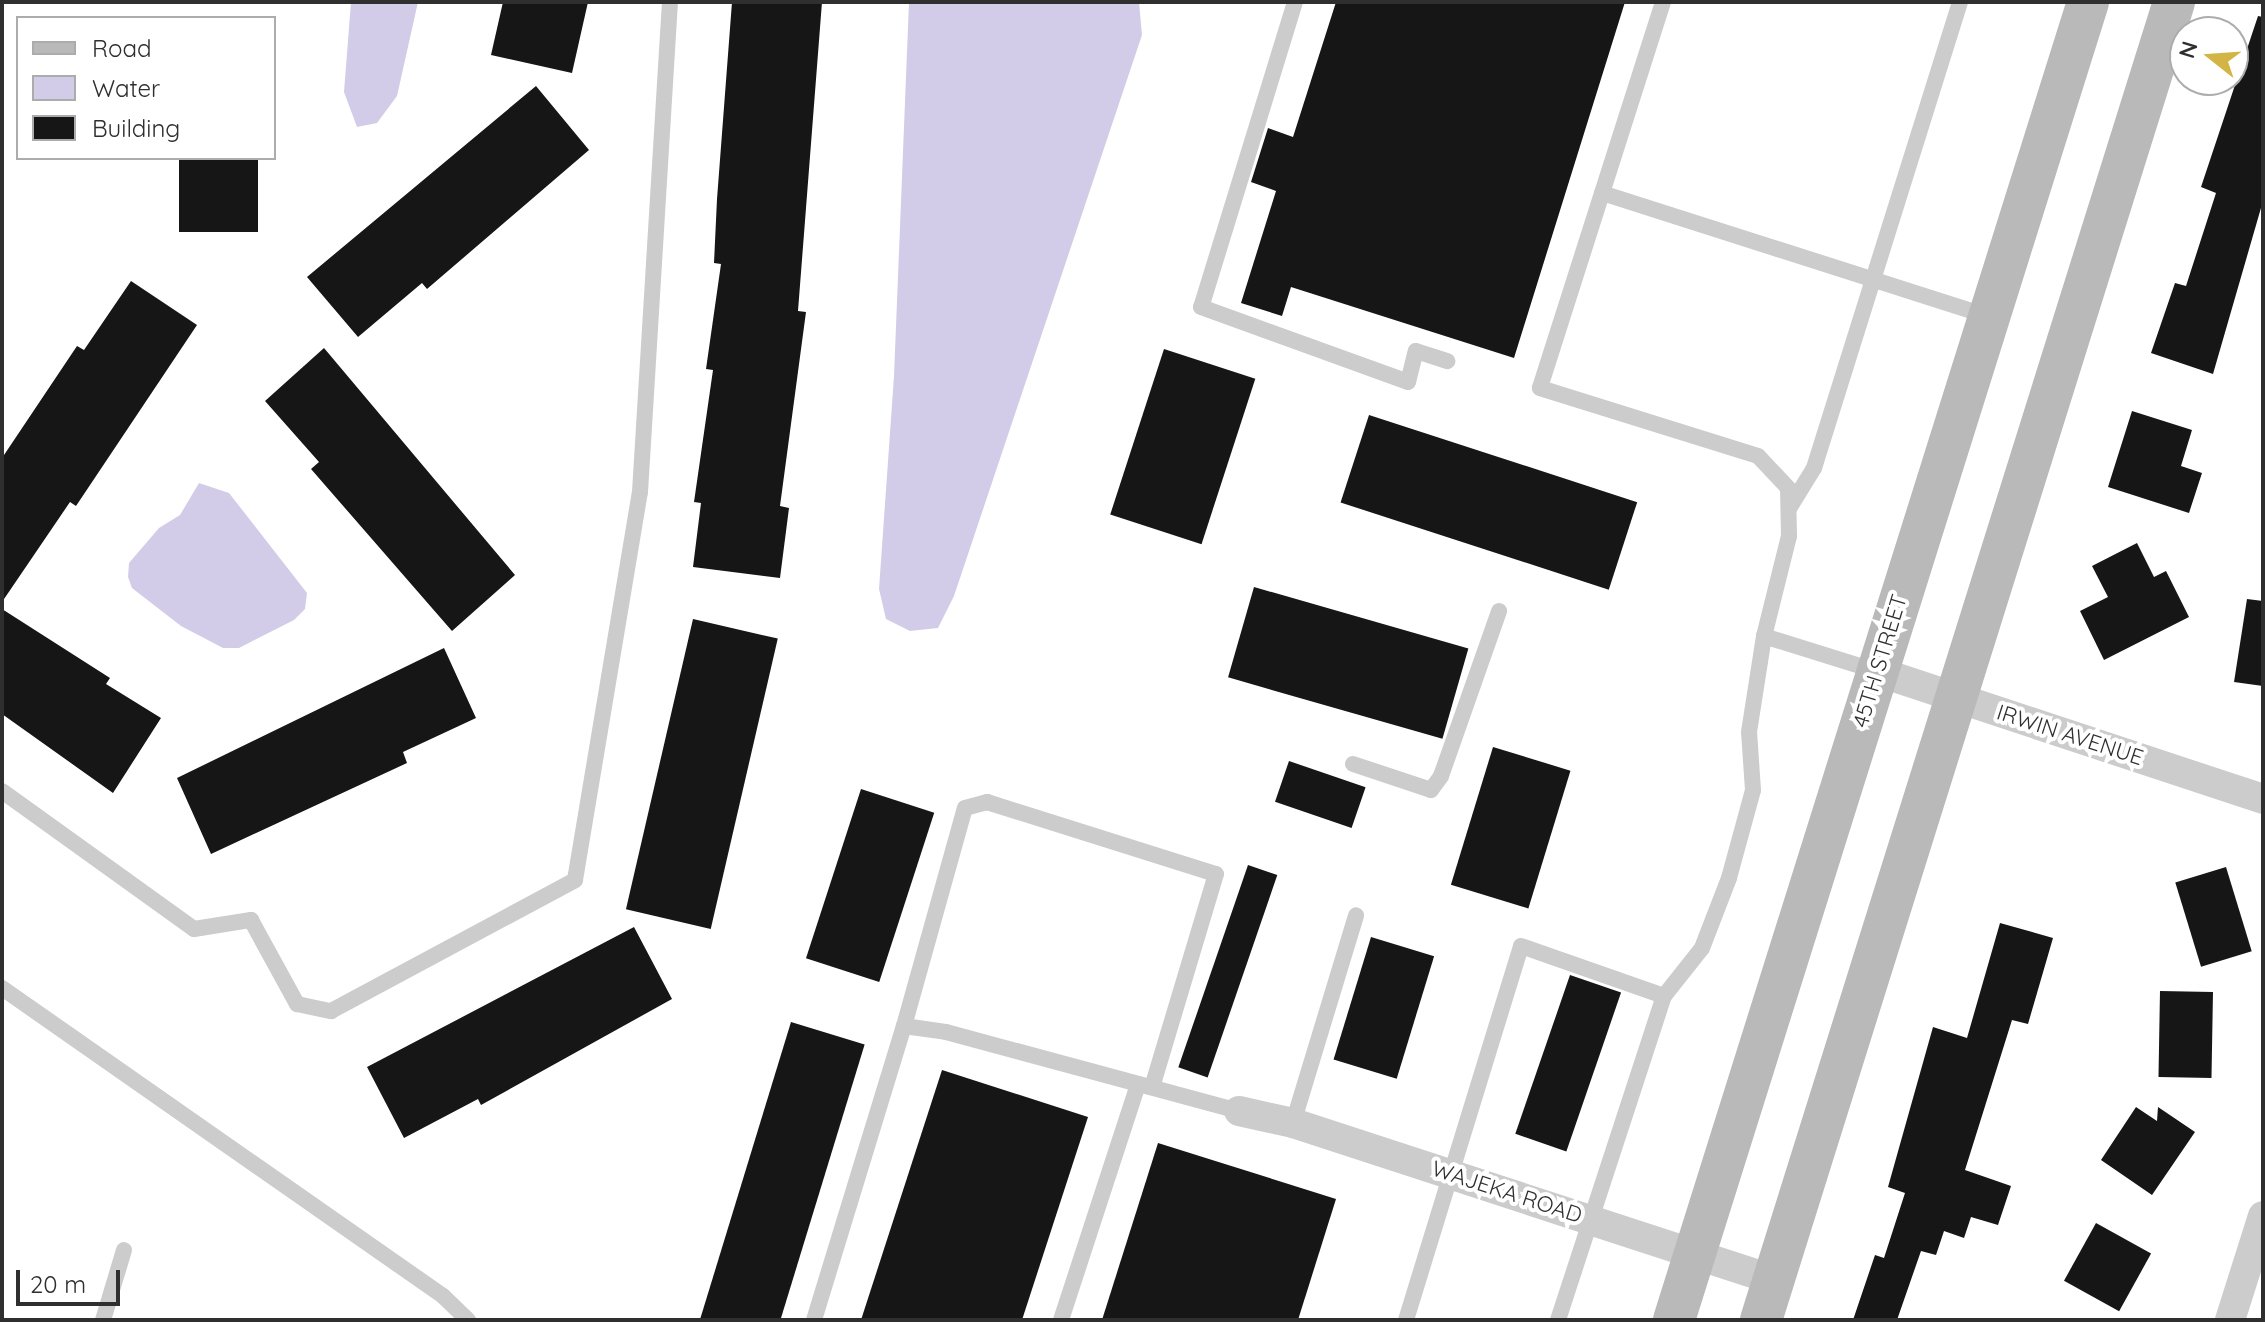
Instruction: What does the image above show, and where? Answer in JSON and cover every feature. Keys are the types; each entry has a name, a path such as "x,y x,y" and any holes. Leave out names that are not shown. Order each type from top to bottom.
{"main road":[{"name":"45TH STREET","path":"1674,1320 2088,2"},
{"path":"1761,1320 2174,2"}],"street":[{"name":"IRWIN AVENUE","path":"1876,671 2263,799"},
{"name":"WAJEKA ROAD","path":"1239,1111 1293,1123 1774,1280"},
{"path":"2230,1320 2263,1216"}],"lane":[{"path":"2,791 194,929 251,920 297,1004 331,1011 575,880 640,492 670,2"},
{"path":"1295,2 1201,307 1408,382 1416,351 1447,361"},
{"path":"1558,1320 1664,996 1702,948 1729,878 1753,790 1749,732 1764,636 1789,536 1788,488 1758,456 1540,388 1663,2"},
{"path":"1788,510 1814,468 1960,2"},
{"path":"1602,193 1989,316"},
{"path":"1353,764 1431,790 1441,776 1499,611"},
{"path":"1764,636 1876,671"},
{"path":"814,1320 904,1026 965,808 987,802 1216,874 1061,1320"},
{"path":"1293,1123 1356,915"},
{"path":"1406,1320 1521,946 1664,996"},
{"path":"2,988 443,1296 468,1320"},
{"path":"904,1026 1239,1111"},
{"path":"103,1320 124,1250"}],"water":[{"path":"351,2 418,2 397,96 377,123 357,127 344,92"},
{"path":"909,2 1139,2 1142,35 954,596 938,628 910,631 886,619 879,589 894,376"},
{"path":"199,483 229,493 307,593 305,609 294,620 239,648 223,648 181,626 132,588 128,577 129,563 159,528 180,515"}],"building":[{"path":"503,2 588,2 572,73 491,55"},
{"path":"732,2 822,2 798,311 806,312 780,506 789,508 780,578 693,567 701,503 694,502 713,370 706,369 721,264 714,263"},
{"path":"1336,2 1625,2 1514,358 1291,287 1282,316 1241,303 1276,191 1251,182 1268,128 1293,137"},
{"path":"2258,16 2263,17 2263,201 2213,374 2151,353 2175,283 2186,286 2216,193 2201,187 2231,96 2249,96 2249,43"},
{"path":"536,86 589,150 427,289 422,283 358,337 307,277"},
{"path":"179,160 258,160 258,232 179,232"},
{"path":"131,281 197,325 76,506 70,502 2,602 2,458 77,346 84,350"},
{"path":"324,348 515,575 452,631 311,469 319,462 265,401"},
{"path":"1164,349 1255,379 1202,544 1110,514"},
{"path":"2132,411 2192,430 2181,466 2202,473 2189,513 2108,487"},
{"path":"1369,415 1637,502 1609,590 1341,502"},
{"path":"2137,543 2154,577 2166,571 2189,617 2104,660 2080,611 2108,597 2092,566"},
{"path":"1254,587 1468,648 1442,739 1228,677"},
{"path":"2247,599 2263,601 2263,686 2234,682"},
{"path":"2,609 110,678 106,684 161,718 113,793 2,714"},
{"path":"693,619 778,639 711,929 626,909"},
{"path":"444,648 476,718 403,752 407,763 211,854 177,778"},
{"path":"1493,747 1570,771 1528,908 1451,885"},
{"path":"1289,761 1366,787 1352,828 1275,802"},
{"path":"861,789 934,813 879,982 806,958"},
{"path":"1248,865 1277,875 1208,1077 1178,1067"},
{"path":"2226,867 2252,951 2201,967 2175,882"},
{"path":"2000,923 2053,938 2028,1024 2012,1020 1965,1170 2011,1186 1998,1225 1971,1217 1964,1238 1944,1231 1936,1255 1921,1251 1897,1320 1853,1320 1875,1255 1884,1258 1905,1193 1888,1187 1933,1027 1967,1038"},
{"path":"634,927 672,999 481,1105 478,1099 404,1138 367,1067"},
{"path":"1371,937 1434,956 1397,1079 1334,1059"},
{"path":"1570,975 1621,993 1566,1151 1515,1134"},
{"path":"2160,991 2213,992 2211,1078 2158,1077"},
{"path":"791,1022 865,1045 780,1320 700,1320"},
{"path":"942,1070 1088,1117 1022,1320 861,1320"},
{"path":"2136,1107 2157,1121 2158,1107 2195,1132 2152,1195 2101,1160"},
{"path":"1158,1143 1336,1199 1298,1320 1102,1320"},
{"path":"2096,1223 2151,1254 2119,1311 2064,1281"}]}
